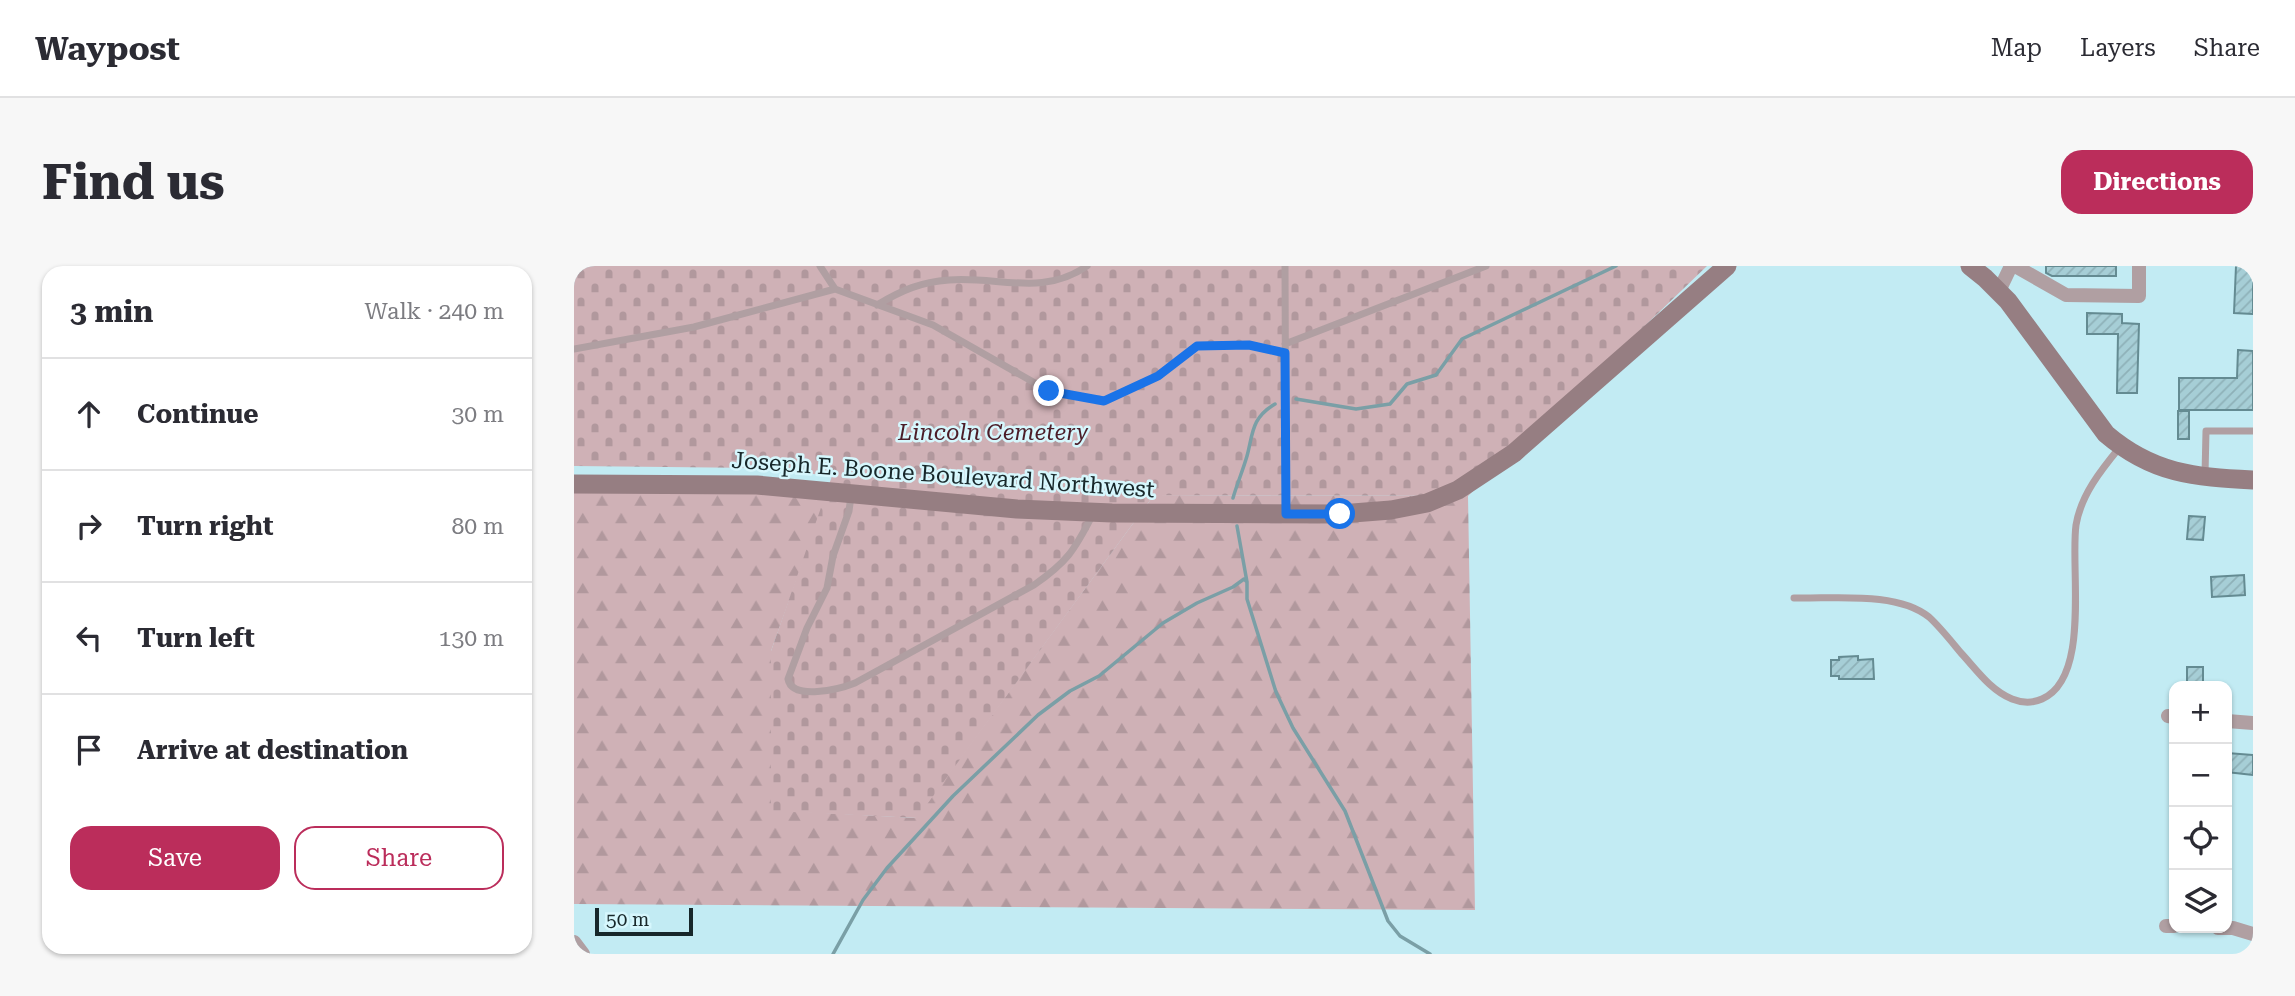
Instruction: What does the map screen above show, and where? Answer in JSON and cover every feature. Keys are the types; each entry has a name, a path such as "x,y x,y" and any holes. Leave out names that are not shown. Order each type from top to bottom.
{"main road":[{"name":"Joseph E. Boone Boulevard Northwest","path":"574,484 757,485 1017,509 1094,512 1340,514 1391,510 1427,503 1458,490 1514,453 1727,266"},
{"path":"1970,266 2008,301 2106,434 2121,447 2148,463 2175,472 2253,480"}],"street":[{"path":"1999,292 2013,266 2066,295 2138,296 2139,266"},
{"path":"2232,721 2253,723"},
{"path":"2232,928 2253,934"},
{"path":"574,942 583,954"}],"lane":[{"path":"820,266 835,289"},
{"path":"877,304 905,288 950,280 1015,284 1052,282 1072,277 1087,266"},
{"path":"1285,266 1286,514"},
{"path":"574,349 694,327 835,289 933,325 1049,391 1104,401 1158,376 1197,346 1249,345 1285,349 1486,266"},
{"path":"2206,476 2206,431 2253,431"},
{"path":"1794,598 1876,600 1912,608 1928,617 1999,692 2024,702 2038,701 2049,696 2060,685 2071,659 2075,544 2081,506 2097,478 2121,447"},
{"path":"851,494 849,511 833,556 828,588 807,628 788,679 793,688 834,691 855,684 1034,585 1058,568 1075,549 1094,512"}],"green space":[{"name":"Lincoln Cemetery","path":"574,266 1707,266 1468,496 1154,495 917,818 771,811 771,651 832,476 758,468 574,466"},
{"path":"574,492 757,493 825,500 771,651 771,810 916,818 1154,495 1468,496 1475,910 574,904"}],"building":[{"path":"2046,266 2116,266 2116,276 2052,276 2046,273"},
{"path":"2236,266 2253,266 2253,314 2234,313"},
{"path":"2087,313 2122,314 2122,323 2139,324 2137,393 2117,393 2118,334 2087,334"},
{"path":"2238,350 2253,351 2253,410 2179,410 2179,378 2237,378"},
{"path":"2178,411 2189,411 2189,439 2178,439"},
{"path":"2189,516 2205,517 2203,540 2187,539"},
{"path":"2244,575 2245,595 2212,597 2211,577"},
{"path":"1858,656 1858,660 1873,659 1874,679 1839,679 1839,676 1831,676 1831,660"},
{"path":"2187,667 2203,667 2203,681 2187,681"},
{"path":"2232,753 2253,755 2253,775 2232,773"}],"waterway":[{"path":"1296,399 1356,409 1390,404 1407,384 1436,375 1462,339 1616,266"},
{"path":"1233,498 1254,427 1261,415 1275,404"},
{"path":"1237,526 1247,582 1247,599 1276,692 1293,728 1345,811 1388,921 1400,936 1430,954"},
{"path":"833,954 863,900 887,868 953,796 1038,715 1070,691 1099,676 1163,623 1244,579 1247,582"}],"route":[{"path":"1049,391 1104,401 1158,376 1197,346 1249,345 1285,353 1286,514 1340,514"}]}
